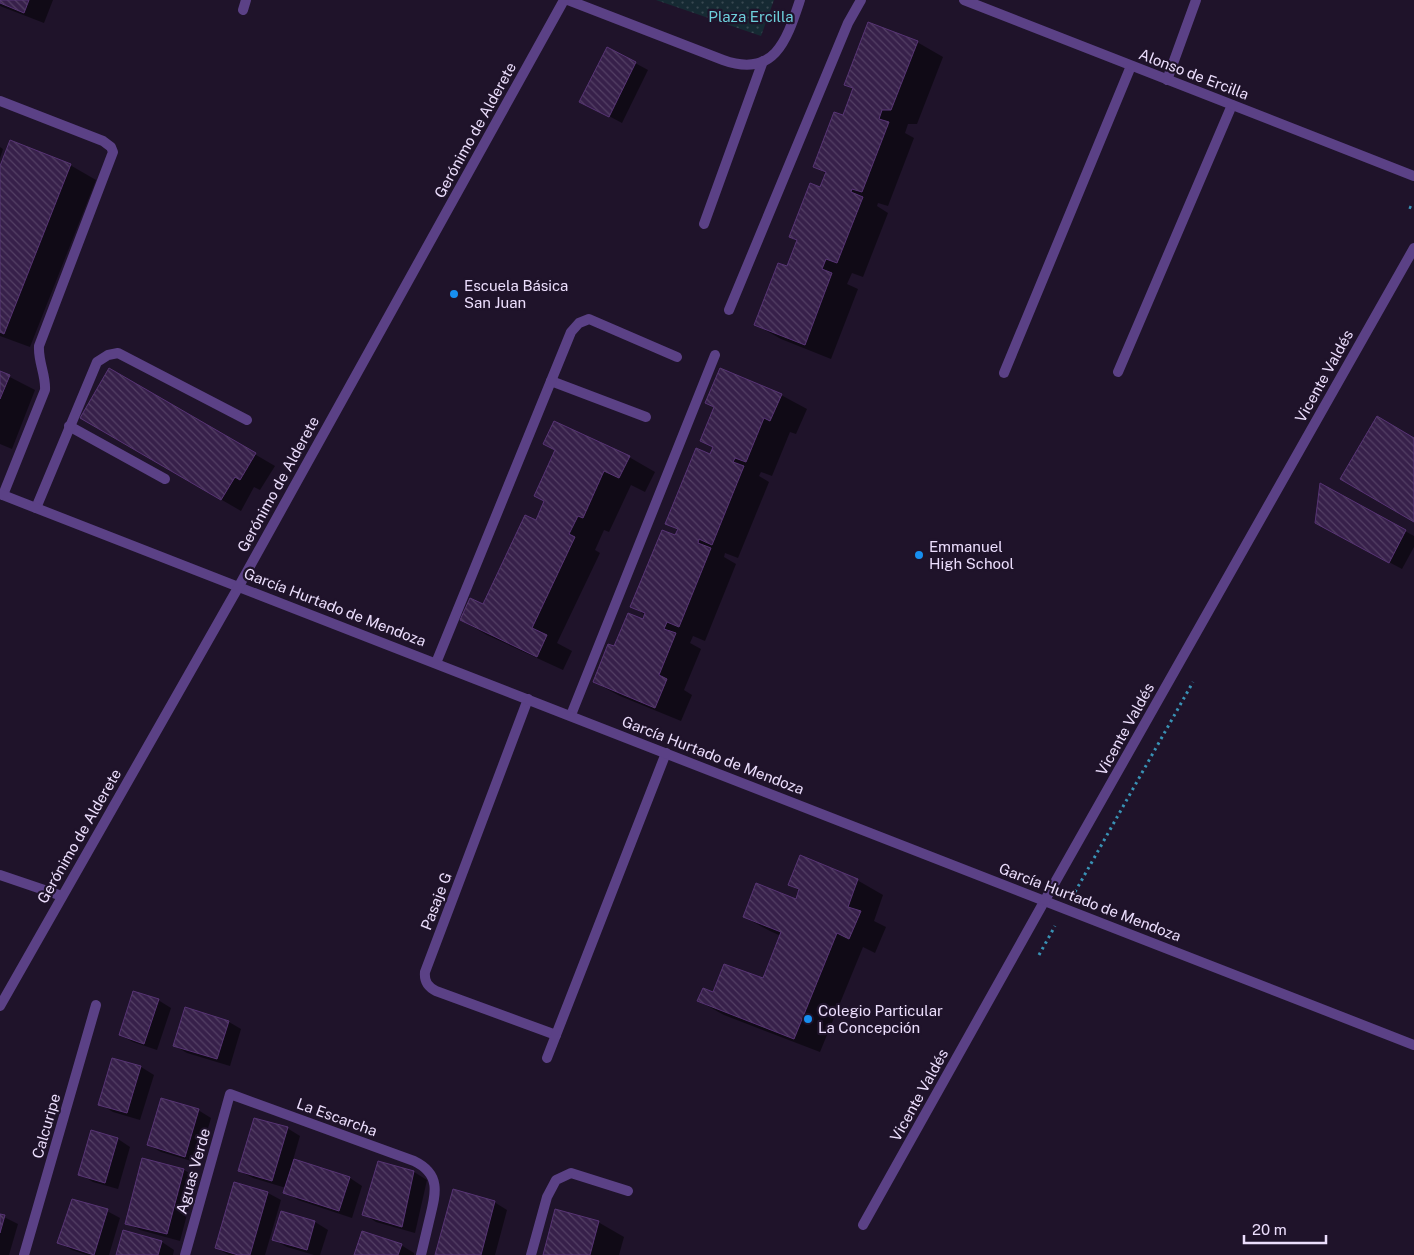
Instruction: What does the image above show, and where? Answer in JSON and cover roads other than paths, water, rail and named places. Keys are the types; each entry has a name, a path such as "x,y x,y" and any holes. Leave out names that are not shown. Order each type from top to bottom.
{"street":[{"path":"566,0 733,64 743,65 763,61 780,48 786,39 800,0"},
{"name":"Gerónimo de Alderete","path":"0,1006 239,586 566,0"},
{"path":"729,310 848,23 861,0"},
{"name":"Alonso de Ercilla","path":"964,0 1414,176"},
{"path":"1168,80 1196,0"},
{"path":"704,224 763,61"},
{"path":"1004,373 1131,66"},
{"path":"0,101 103,141 112,147 113,152 39,346 39,359 45,379 45,390 2,494"},
{"path":"1118,372 1232,105"},
{"name":"Vicente Valdés","path":"863,1225 1414,248"},
{"path":"436,663 571,332 579,323 590,319 677,357"},
{"path":"36,508 97,362 108,355 118,353 247,420"},
{"path":"571,715 715,355"},
{"path":"551,381 646,417"},
{"path":"69,426 165,479"},
{"name":"García Hurtado de Mendoza","path":"2,494 1414,1045"},
{"name":"Pasaje G","path":"528,699 425,972 425,978 430,988 436,991 556,1035"},
{"path":"547,1058 666,753"},
{"path":"0,875 62,896"},
{"name":"Calcuripe","path":"24,1255 96,1005"},
{"name":"La Escarcha","path":"230,1094 421,1164 431,1174 436,1189 421,1255"},
{"name":"Aguas Verde","path":"185,1255 230,1094"},
{"path":"531,1255 547,1197 556,1180 571,1173 628,1191"}],"place":[{"name":"Escuela Básica San Juan","path":"454,294"},
{"name":"Emmanuel High School","path":"919,555"},
{"name":"Colegio Particular La Concepción","path":"808,1019"}],"park label":[{"name":"Plaza Ercilla","path":"751,16"}]}
